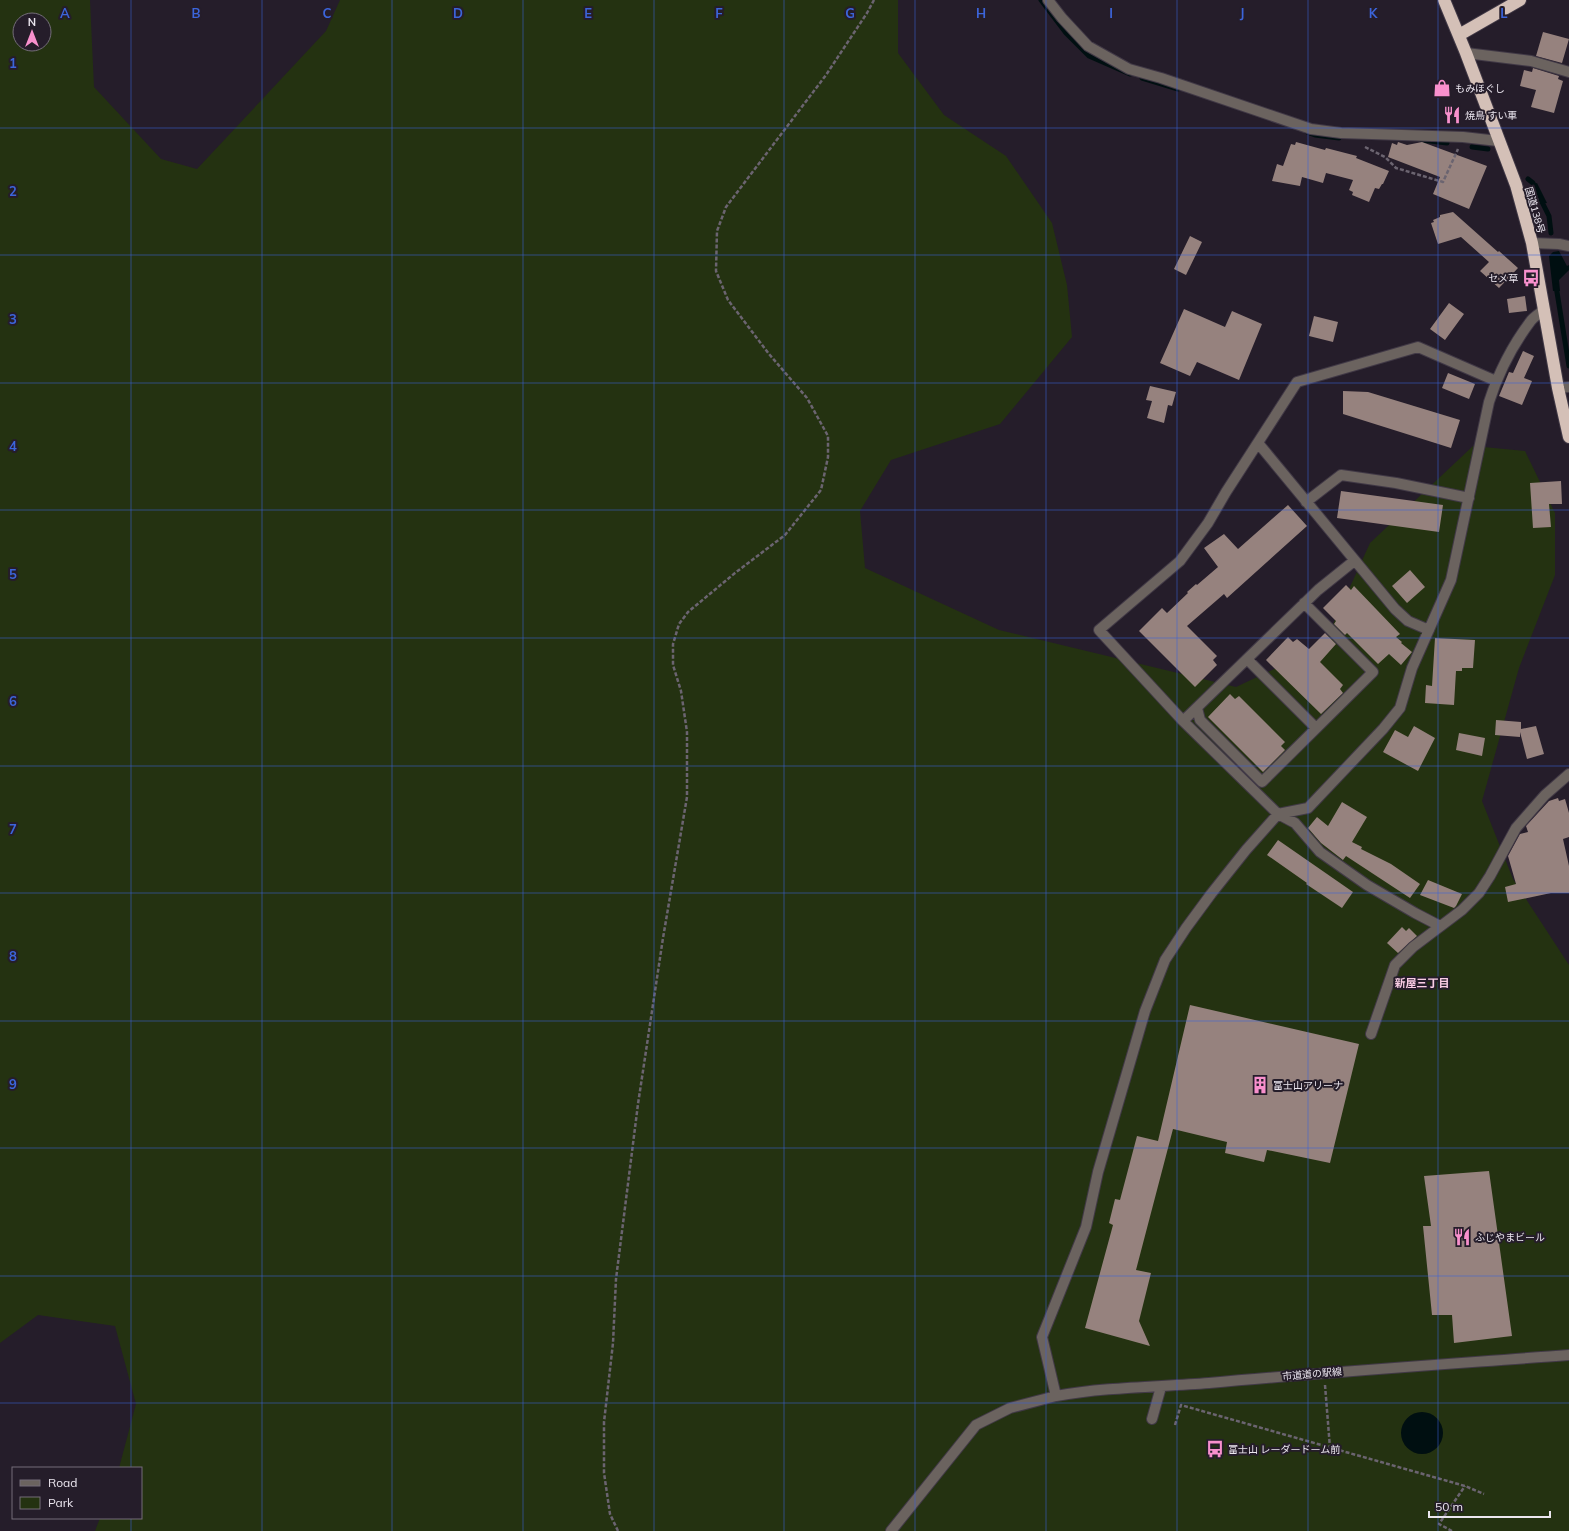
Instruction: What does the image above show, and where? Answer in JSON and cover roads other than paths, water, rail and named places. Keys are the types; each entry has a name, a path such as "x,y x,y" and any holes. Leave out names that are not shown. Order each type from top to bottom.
{"highway":[{"name":"国道138号","path":"1444,0 1459,35 1516,185 1532,243 1544,310 1564,388 1569,437"},
{"path":"1459,35 1520,0"}],"street":[{"path":"1048,0 1062,18 1088,46 1129,69 1161,78 1311,129 1341,133 1463,137 1498,141"},
{"path":"1466,53 1531,61 1569,72"},
{"path":"1532,243 1569,246"},
{"path":"1056,1396 1042,1337 1086,1227 1098,1172 1145,1011 1165,960 1186,928 1246,850 1278,814 1308,808 1383,729 1400,708 1412,668 1451,580 1489,402 1496,381 1530,321 1544,310"},
{"path":"1440,926 1367,885 1320,852 1295,823 1278,814 1183,721 1099,630 1180,561 1208,523 1226,492 1297,382 1418,347 1496,381"},
{"path":"1258,443 1396,610 1408,621 1428,630"},
{"path":"1306,502 1341,475 1396,483 1469,498"},
{"path":"1183,721 1304,603 1354,561"},
{"path":"1197,708 1200,720 1262,782 1373,672 1304,603"},
{"path":"1247,659 1316,728"},
{"path":"1371,1034 1395,965 1413,947 1462,910 1478,893 1490,876 1516,828 1545,795 1569,774"},
{"name":"市道道の駅線","path":"891,1531 976,1425 1010,1408 1056,1396 1099,1391 1323,1373 1569,1356"},
{"path":"1152,1419 1161,1387"}],"waterway":[{"path":"1041,0 1066,33 1089,56 1130,74"},
{"path":"1142,78 1178,89"},
{"path":"1307,132 1315,135 1339,138"},
{"path":"1422,140 1447,143"},
{"path":"1472,147 1488,149"},
{"path":"1528,179 1533,183 1536,189"},
{"path":"1540,198 1549,216 1551,233"},
{"path":"1556,286 1569,366"}],"place":[{"name":"もみほぐし","path":"1442,88"},
{"name":"焼鳥 すい車","path":"1452,115"},
{"name":"セメ草","path":"1531,278"},
{"name":"富士山アリーナ","path":"1260,1085"},
{"name":"ふじやまビール","path":"1462,1237"},
{"name":"富士山 レーダードーム前","path":"1215,1449"}],"district":[{"name":"新屋三丁目","path":"1422,983"}]}
